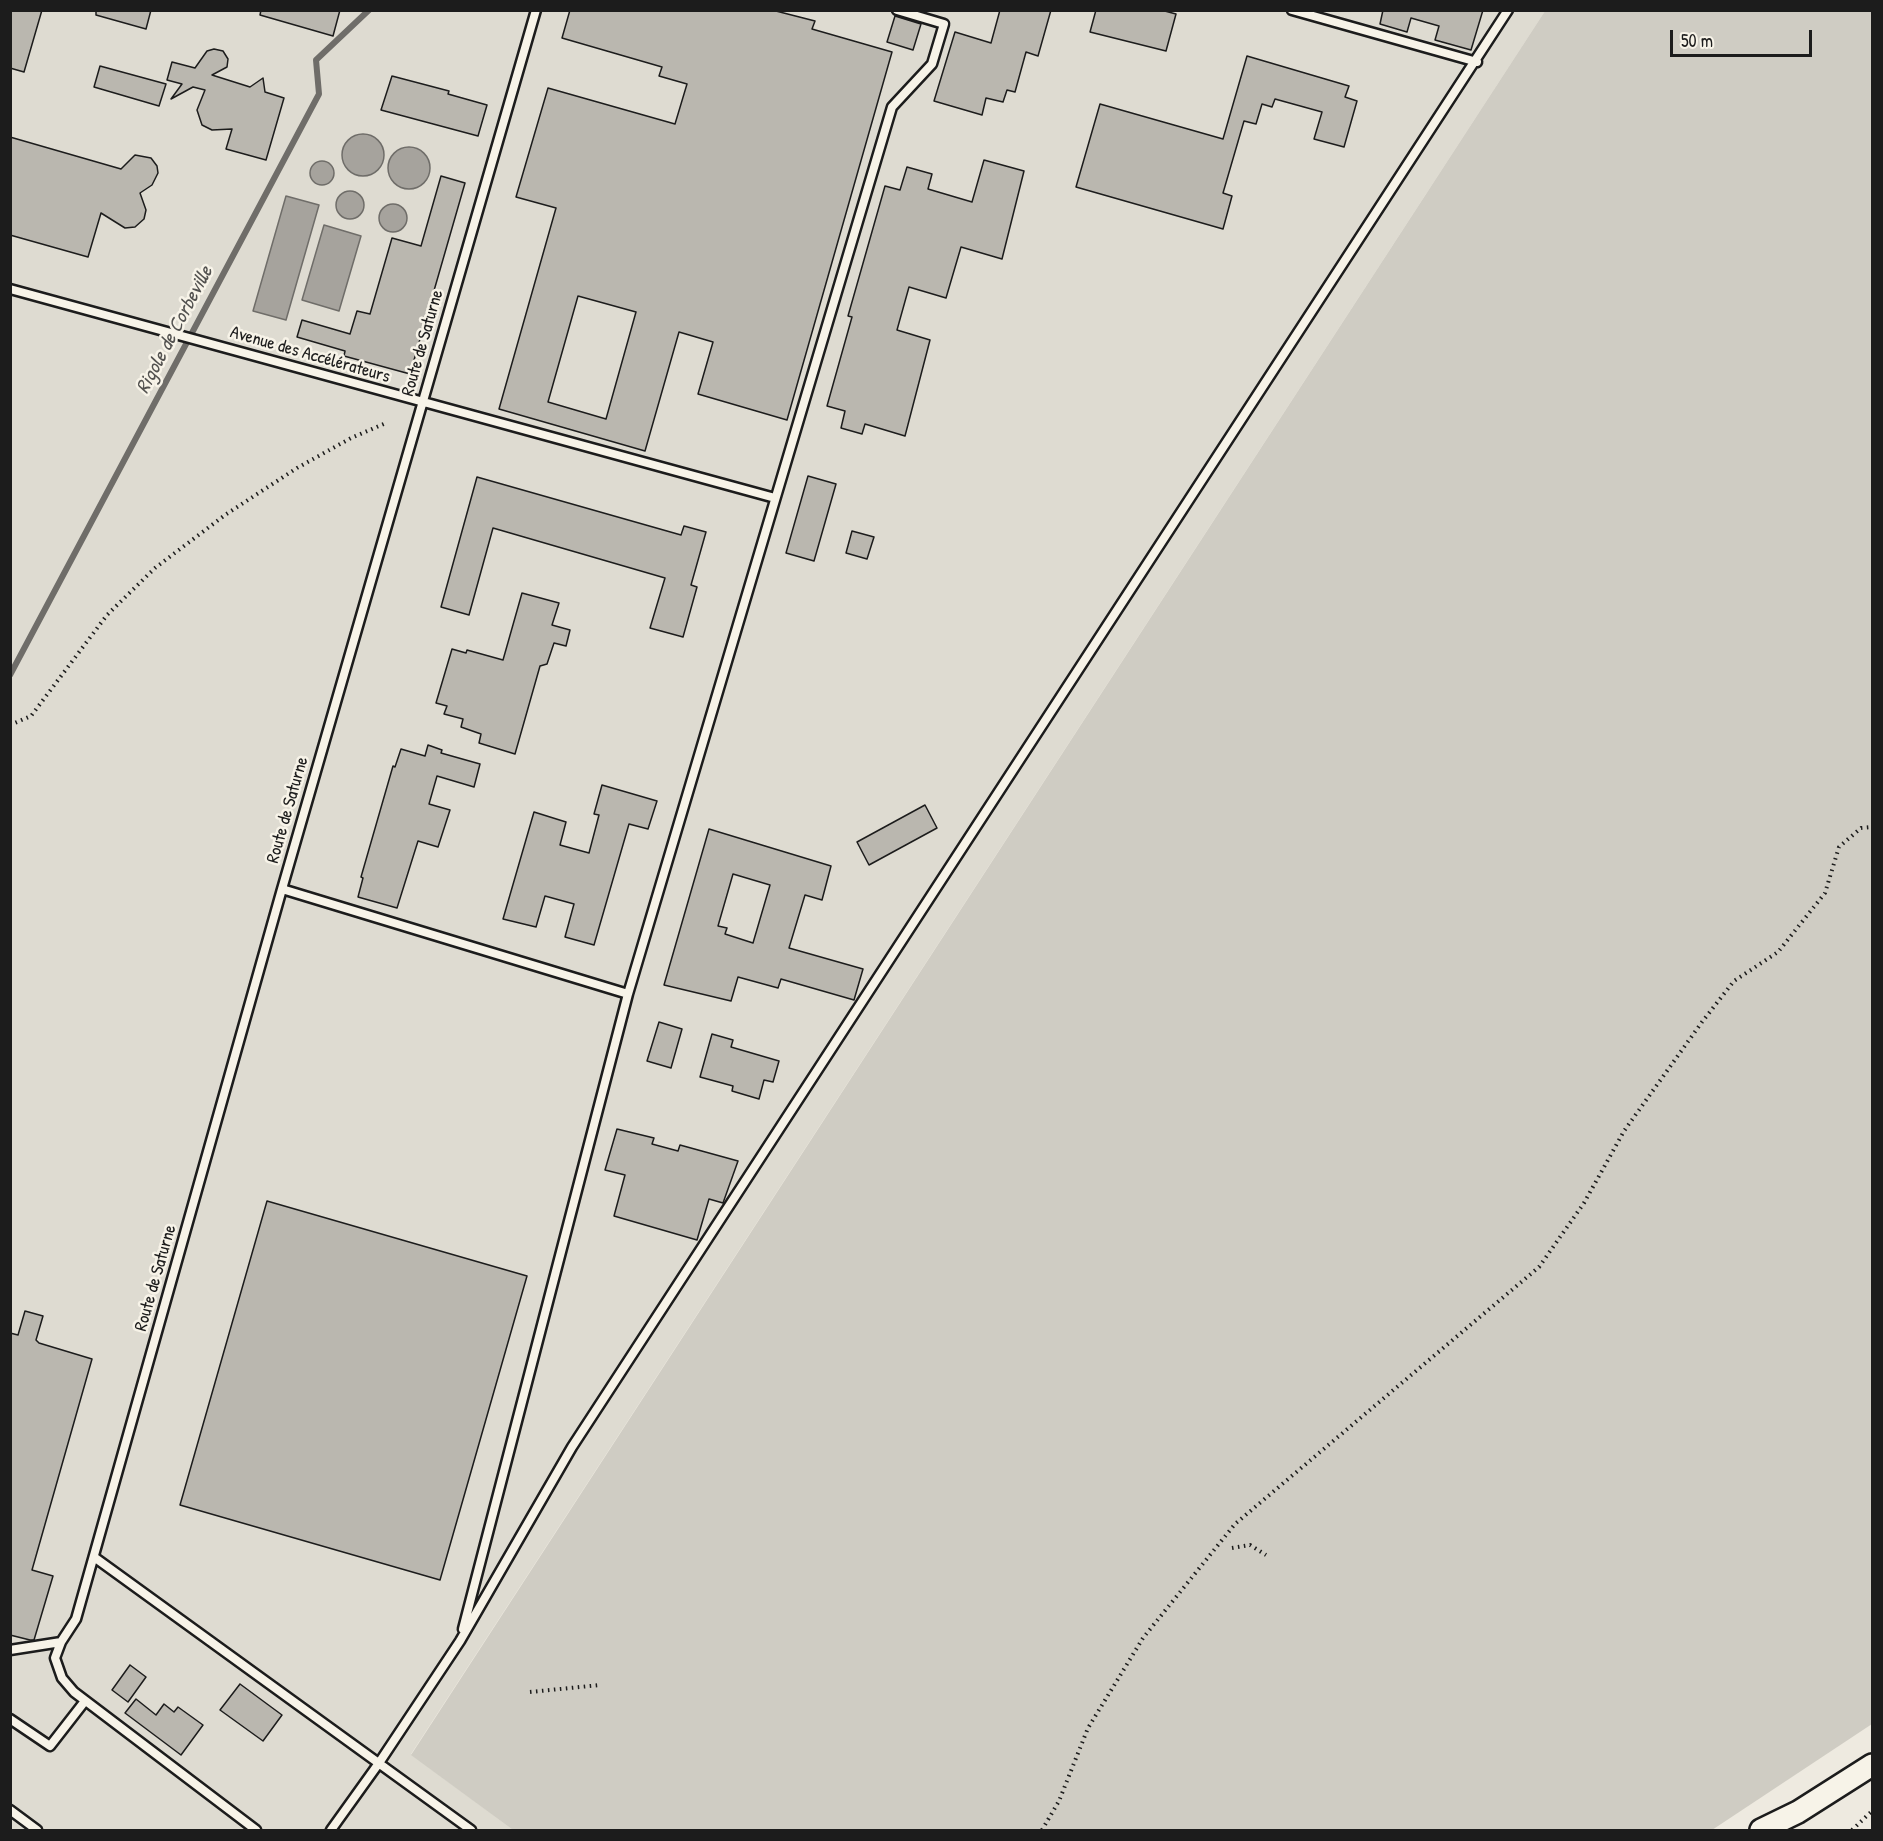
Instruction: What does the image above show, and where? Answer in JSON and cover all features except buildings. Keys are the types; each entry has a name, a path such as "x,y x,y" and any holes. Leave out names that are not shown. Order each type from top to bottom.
{"street":[{"path":"1761,1830 1798,1812 1872,1765"}],"lane":[{"name":"Route de Saturne","path":"61,1642 76,1619 282,889 536,10"},
{"path":"460,1641 628,994 775,498 892,108 932,64 944,24 897,10"},
{"path":"1292,10 1477,62"},
{"path":"331,1830 379,1764 460,1641 572,1447 1477,62 1508,10"},
{"name":"Avenue des Accélérateurs","path":"10,289 422,404 775,498"},
{"path":"282,889 628,994"},
{"path":"94,1557 471,1830"},
{"path":"10,1650 61,1642 55,1658 62,1678 85,1701 256,1830"},
{"path":"10,1719 50,1746 85,1701"},
{"path":"10,1810 38,1830"}],"path":[{"path":"10,725 31,716 107,615 155,568 225,515 297,468 351,438 386,423"},
{"path":"1042,1830 1059,1801 1088,1728 1143,1638 1235,1524 1539,1267 1584,1203 1624,1131 1702,1022 1734,981 1778,952 1825,893 1839,847 1861,828 1872,827"},
{"path":"1232,1548 1250,1545 1266,1555"},
{"path":"530,1692 600,1685"},
{"path":"1852,1830 1872,1811"}],"shaded area":[{"path":"11,11 1545,11 411,1754 513,1830 11,1830"},
{"path":"1545,11 1872,11 1872,1724 1712,1830 513,1830 411,1755"},
{"path":"363,134 371,135 378,140 383,147 383,163 378,170 371,175 363,176 355,175 348,170 343,163 342,155 343,147 348,140 355,135"},
{"path":"409,147 417,148 424,153 429,160 429,176 424,183 417,188 409,189 401,188 394,183 389,176 388,168 389,160 394,153 401,148"},
{"path":"322,161 327,162 333,168 333,178 327,184 322,185 317,184 311,178 310,173 311,168 317,162"},
{"path":"350,191 360,195 364,205 360,215 350,219 340,215 336,205 340,195"},
{"path":"286,196 319,205 286,320 253,311"},
{"path":"393,204 403,208 407,218 403,228 393,232 383,228 379,218 383,208"},
{"path":"324,225 361,236 339,311 302,300"}],"waterway":[{"name":"Rigole de Corbeville","path":"10,675 319,94 316,60 369,10"}]}
